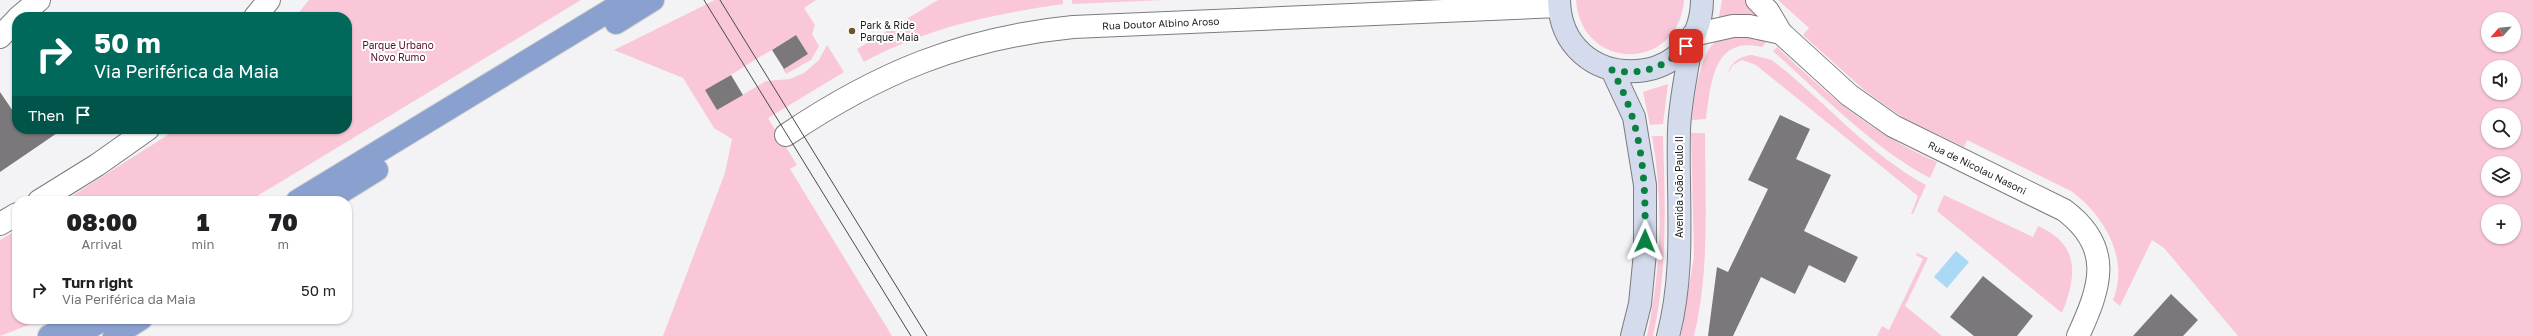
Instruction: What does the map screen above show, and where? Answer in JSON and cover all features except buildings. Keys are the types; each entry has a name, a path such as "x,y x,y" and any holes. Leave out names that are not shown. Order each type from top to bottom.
{"highway":[{"path":"305,196 627,0"},
{"path":"335,196 459,118 653,0"},
{"path":"49,336 72,324"},
{"path":"76,336 96,324"},
{"path":"114,336 133,324"}],"main road":[{"path":"1559,3 1564,28 1575,46 1592,61 1612,70 1632,72 1657,67 1679,54 1692,36 1699,21 1702,0"},
{"name":"Avenida João Paulo II","path":"1668,336 1677,283 1679,248 1679,128 1692,36"},
{"path":"1612,70 1634,117 1644,185 1645,260 1640,304 1632,336"}],"street":[{"path":"25,12 39,0"},
{"path":"259,12 269,0"},
{"name":"Rua de Nicolau Nasoni","path":"1757,0 1768,11 1781,33 1844,91 1893,126 2042,198 2074,217 2082,226 2096,252 2099,278 2095,299 2078,336"},
{"name":"Rua Doutor Albino Aroso","path":"786,135 865,87 923,60 971,44 1027,32 1073,27 1559,3"},
{"path":"0,37 12,24"},
{"path":"1692,36 1733,26 1749,26 1781,33"},
{"path":"47,196 97,165 141,134"},
{"path":"0,224 12,217"}],"green space":[{"name":"Parque Urbano Novo Rumo","path":"309,0 581,0 257,196 72,196 168,134 352,134 352,12 299,12"},
{"path":"715,0 816,0 804,8 815,25 812,34 819,46 811,60 786,74 783,69 808,54 796,35 706,90 717,110 766,81 790,79 804,73 819,60 827,45 844,72 768,118 797,165 790,169 892,336 663,336 725,173 732,139 714,128 683,78 614,50"},
{"path":"938,0 1063,0 1063,4 1012,12 936,31 888,50 864,62 857,49"},
{"path":"1072,0 1164,0 1072,4"},
{"path":"1576,0 1684,1 1678,25 1665,41 1648,51 1629,54 1611,51 1594,40 1582,23"},
{"path":"1722,0 1745,0 1768,22 1718,22"},
{"path":"1778,0 2533,0 2533,336 2238,336 2164,248 2152,240 2120,306 2113,300 2117,285 2118,269 2116,254 2111,239 2094,212 2083,201 2071,191 1967,140 1964,147 1904,118 1863,89 1803,35 1809,28"},
{"path":"1741,33 1769,39 1762,47 1745,45 1733,49 1724,56 1717,66 1713,79 1706,119 1692,120 1698,81 1708,51 1718,40"},
{"path":"1777,47 1815,82 1871,126 1937,162 1930,178 1888,152 1848,119 1773,51"},
{"path":"1752,55 1772,60 1865,142 1904,172 1926,185 1913,214 1911,214 1918,196 1756,65 1742,60 1733,65 1728,73 1731,66 1737,60"},
{"path":"1668,84 1663,124 1650,125 1643,92"},
{"path":"1691,133 1705,133 1705,261 1699,311 1694,336 1681,336 1694,256"},
{"path":"1652,136 1663,136 1664,236 1658,311 1653,336 1647,336 1652,311 1658,261 1659,236 1658,186"},
{"path":"1944,195 2033,237 2038,226 2052,233 2062,242 2068,252 2072,274 2067,299 2062,313 1937,211"},
{"path":"12,233 12,324 31,324 0,336 0,240"},
{"path":"1917,253 1928,258 1905,306 1942,336 1877,336 1882,326 1889,330 1923,259 1916,255"}],"water":[{"path":"1956,251 1969,262 1947,288 1934,277"}],"tram line":[{"path":"704,0 911,336"},
{"path":"720,0 927,336"}],"place":[{"name":"Park & Ride Parque Maia","path":"852,31"}],"route":[{"path":"1645,241 1646,210 1637,132 1629,103 1612,70 1622,72 1642,72 1652,69 1671,60 1686,46"}]}
